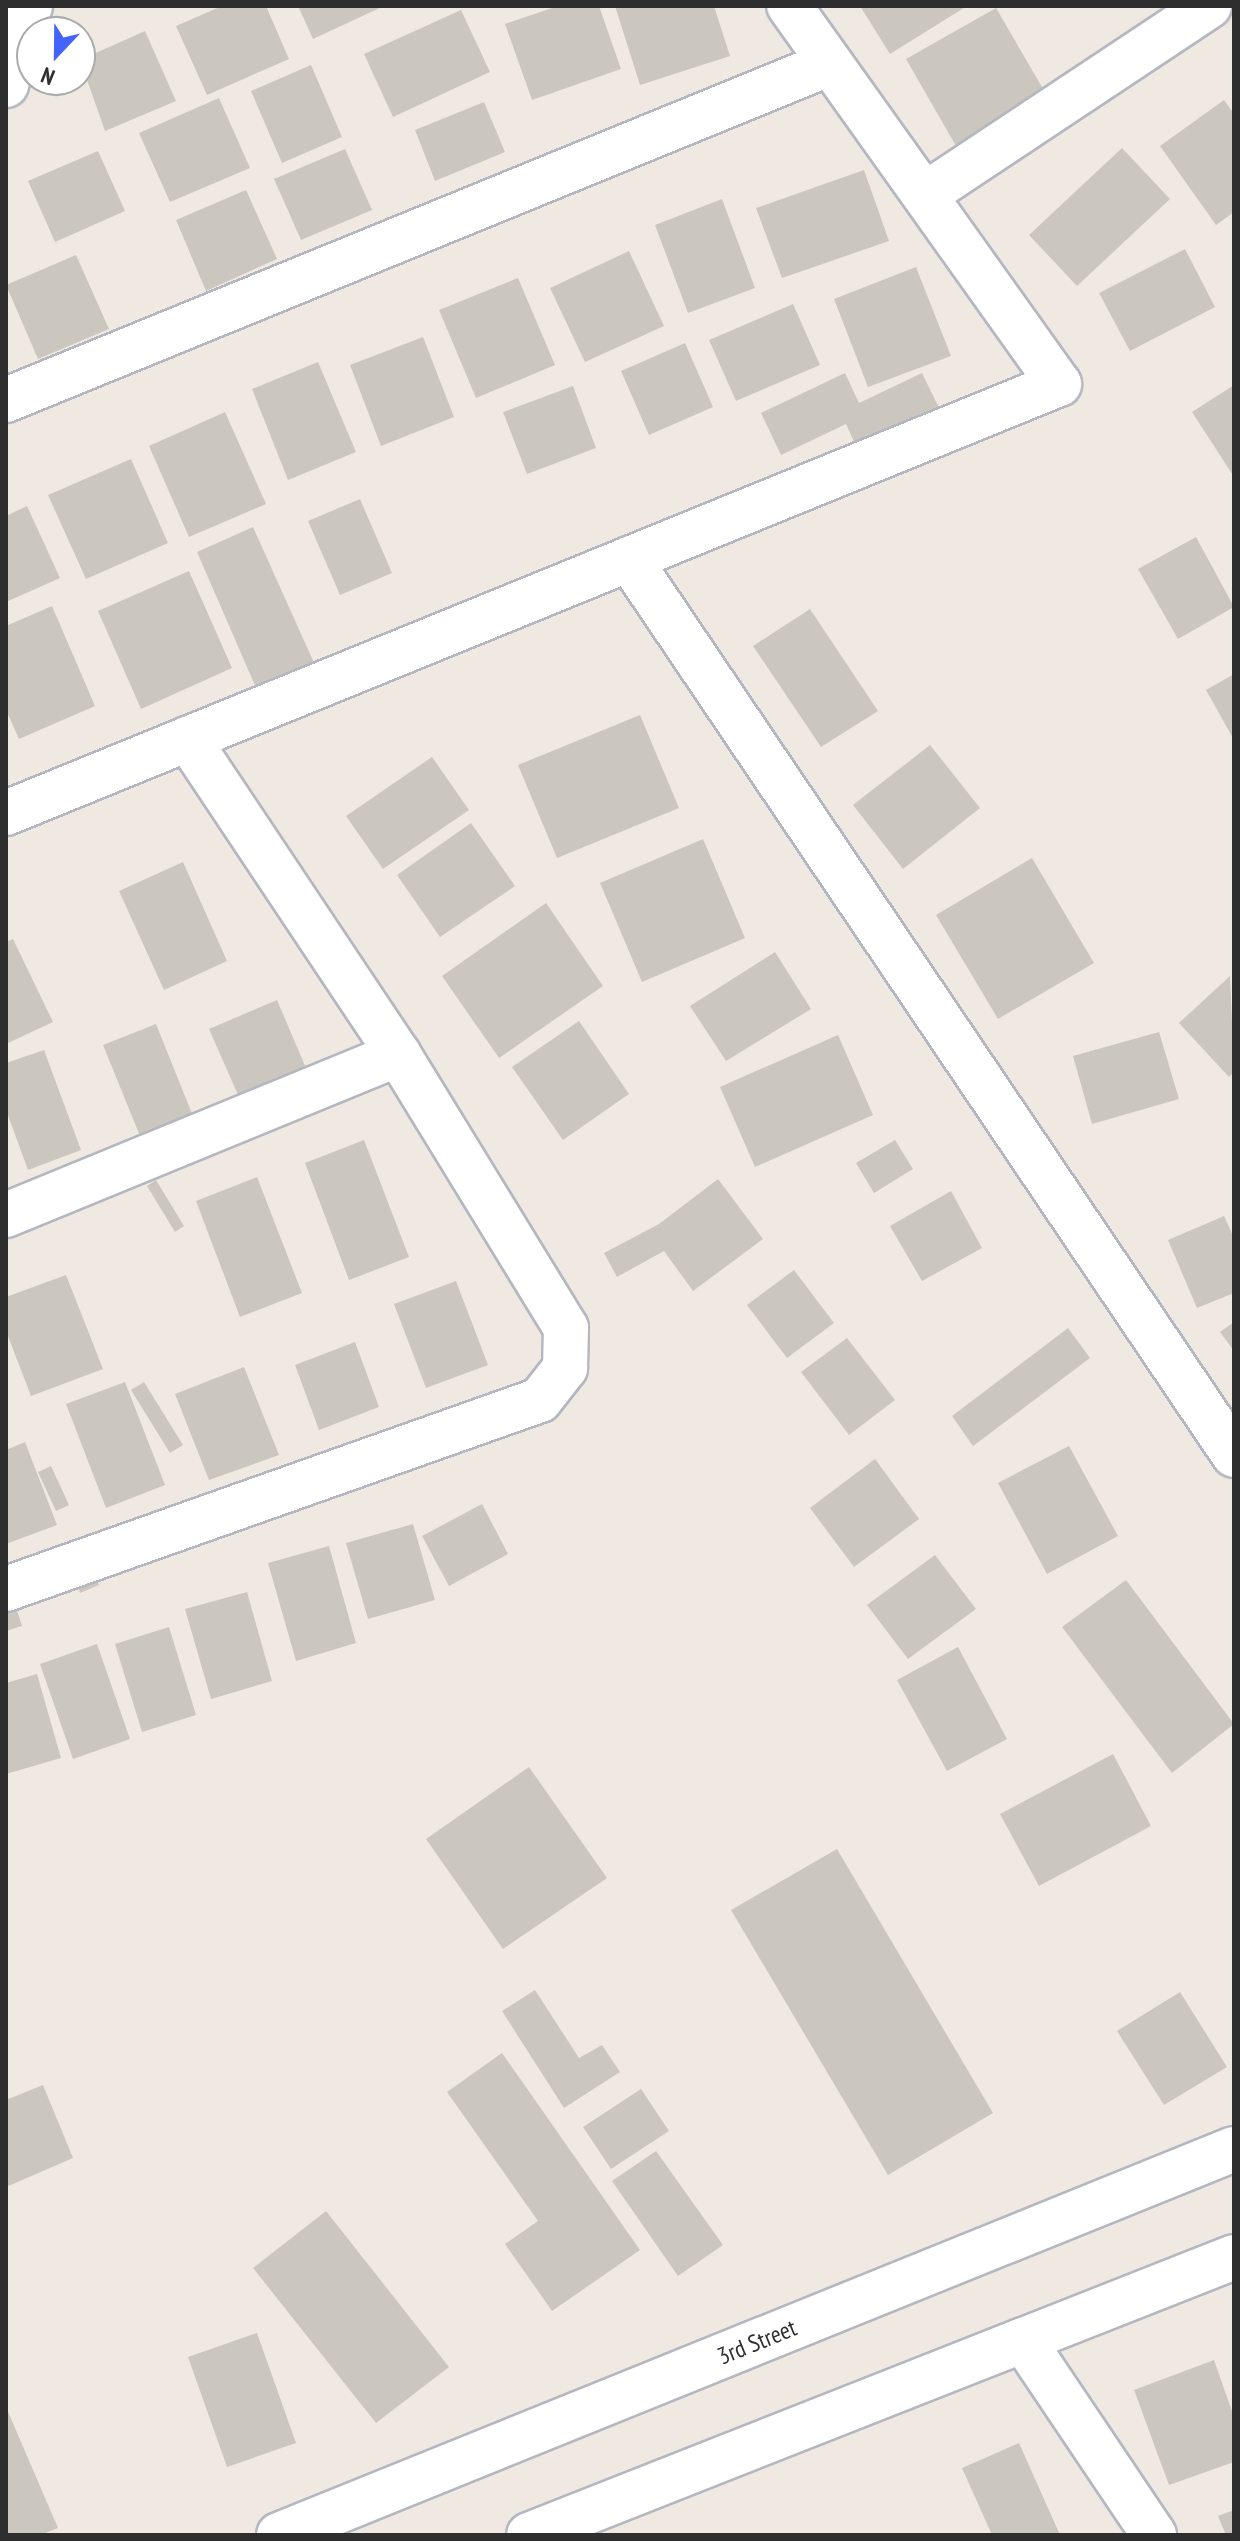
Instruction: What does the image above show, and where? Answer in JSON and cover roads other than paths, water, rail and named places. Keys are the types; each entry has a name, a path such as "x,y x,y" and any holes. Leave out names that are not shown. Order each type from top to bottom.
{"street":[{"path":"6,85 30,6"},
{"path":"6,813 1059,384 789,6"},
{"path":"926,194 1209,6"},
{"path":"6,400 828,64"},
{"path":"629,559 1234,1455"},
{"path":"6,1589 540,1400 565,1368 566,1328 398,1054 188,739"},
{"path":"6,1215 398,1054"},
{"name":"3rd Street","path":"279,2535 1234,2149"},
{"path":"529,2535 1234,2257"},
{"path":"1023,2340 1154,2535"}]}
